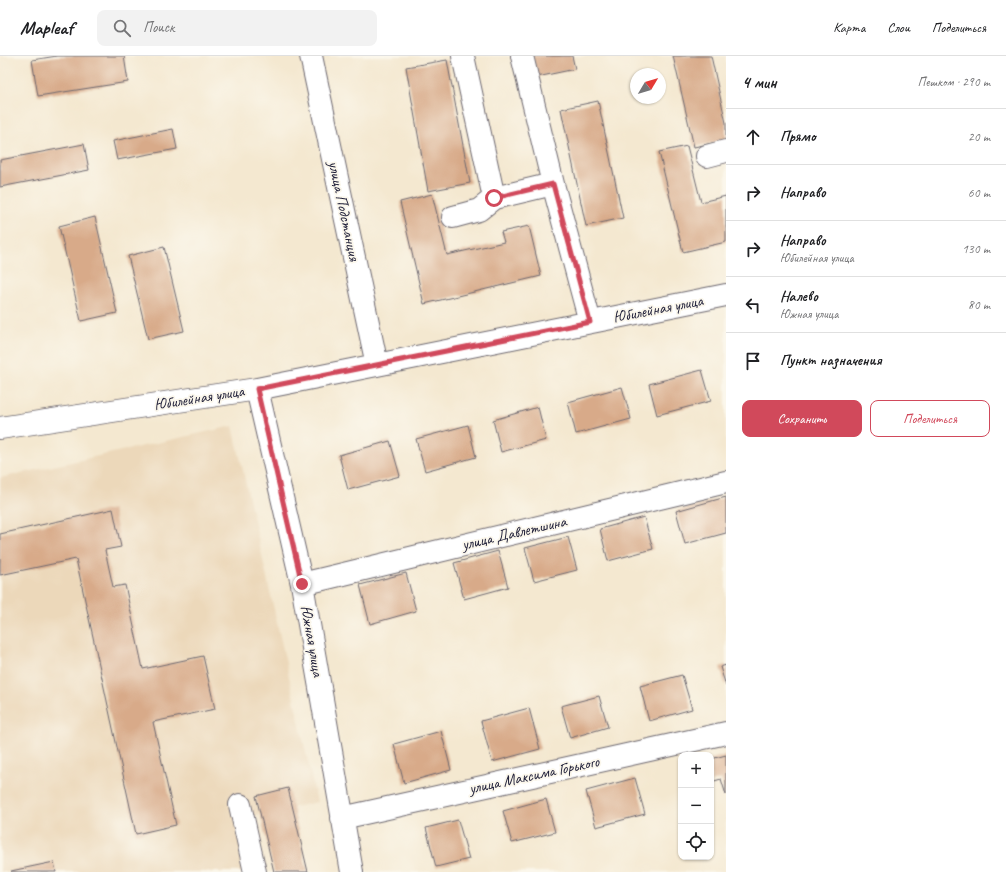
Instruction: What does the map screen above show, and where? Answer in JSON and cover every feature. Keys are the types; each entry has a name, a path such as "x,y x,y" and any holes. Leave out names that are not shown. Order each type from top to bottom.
{"street":[{"name":"улица Подстанция","path":"311,56 377,365"},
{"path":"463,56 494,198"},
{"path":"522,56 553,184 590,322"},
{"path":"453,217 479,210 494,198 553,184"},
{"name":"Юбилейная улица","path":"0,428 257,389 726,295"},
{"name":"Южная улица","path":"257,389 302,584 352,872"},
{"name":"улица Давлетшина","path":"302,584 726,482"},
{"name":"улица Максима Горького","path":"342,818 726,733"},
{"path":"240,805 255,872"}],"shaded area":[{"path":"233,426 317,802 235,820 247,872 0,872 0,478"}],"building":[{"path":"57,56 124,56 128,82 38,96 32,60"},
{"path":"532,56 572,56 575,69 537,77"},
{"path":"673,56 711,56 726,123 726,140 694,147"},
{"path":"447,60 470,183 428,191 406,67"},
{"path":"598,101 623,218 586,226 561,109"},
{"path":"173,129 177,149 117,160 113,141"},
{"path":"84,144 89,170 0,187 0,160"},
{"path":"687,146 701,202 726,196 726,242 683,252 659,152"},
{"path":"432,194 447,255 504,242 501,232 529,226 541,276 424,304 400,202"},
{"path":"95,217 117,313 81,321 59,226"},
{"path":"164,247 184,331 148,339 128,256"},
{"path":"702,370 711,401 657,415 649,384"},
{"path":"622,387 631,419 576,434 568,402"},
{"path":"538,407 546,440 501,452 493,420"},
{"path":"468,425 476,457 425,471 416,439"},
{"path":"390,441 400,476 348,490 339,455"},
{"path":"726,497 726,533 685,544 676,511"},
{"path":"113,509 121,547 105,550 113,587 125,585 143,669 203,656 215,709 153,722 176,825 136,834 76,559 0,575 0,534"},
{"path":"644,517 653,549 608,561 600,529"},
{"path":"568,537 577,570 534,581 525,548"},
{"path":"498,551 508,587 464,599 454,563"},
{"path":"406,573 416,611 370,624 360,585"},
{"path":"726,665 726,686 720,667"},
{"path":"682,675 692,709 649,721 640,686"},
{"path":"599,696 608,727 570,738 561,706"},
{"path":"529,708 540,749 492,762 481,721"},
{"path":"441,731 451,770 404,783 394,744"},
{"path":"726,755 726,795 721,779 714,781 714,758"},
{"path":"635,778 645,814 596,827 586,791"},
{"path":"288,788 308,872 274,872 256,796"},
{"path":"546,799 555,832 512,843 503,811"},
{"path":"458,820 469,859 436,867 426,828"},
{"path":"54,862 56,872 11,871"}],"route":[{"path":"302,584 257,389 590,322 553,184 494,198"}]}
